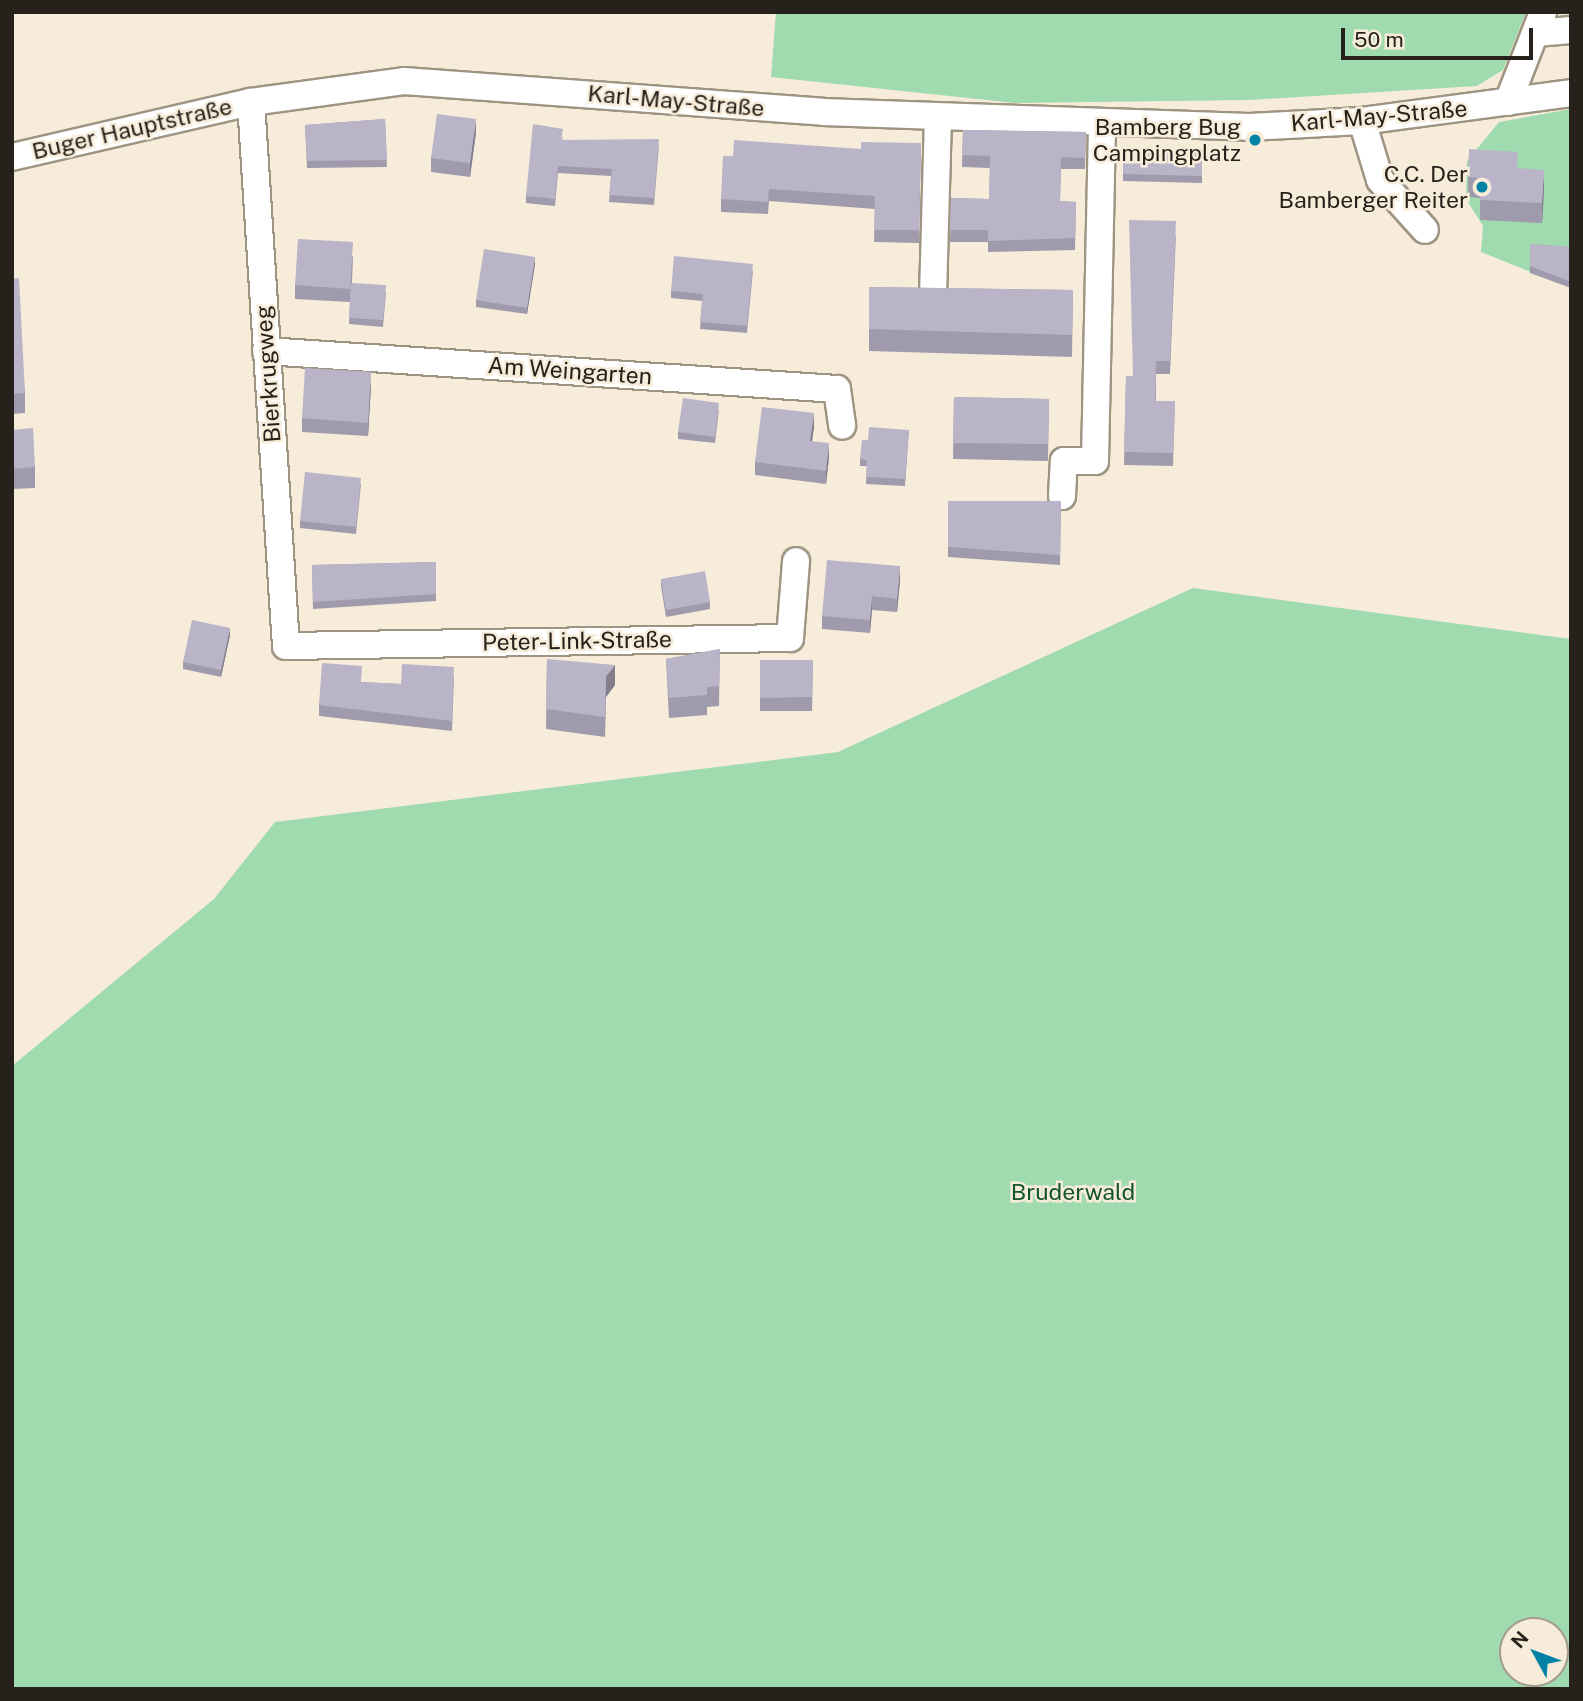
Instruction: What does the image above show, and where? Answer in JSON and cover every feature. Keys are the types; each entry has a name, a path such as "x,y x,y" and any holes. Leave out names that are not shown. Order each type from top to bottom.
{"street":[{"path":"1508,102 1539,23 1571,30"},
{"name":"Karl-May-Straße","path":"251,102 404,81 937,118 1249,127 1362,121 1571,93"},
{"name":"Buger Hauptstraße","path":"12,157 251,102"},
{"name":"Bierkrugweg","path":"251,102 286,646"},
{"path":"933,296 937,118"},
{"path":"1362,121 1380,180 1425,230"},
{"path":"1062,496 1064,461 1095,461 1102,123"},
{"name":"Am Weingarten","path":"266,351 838,389 842,426"},
{"name":"Peter-Link-Straße","path":"286,646 790,638 796,561"}],"green space":[{"path":"776,12 1526,12 1503,70 1477,86 1249,100 1015,103 771,77"},
{"path":"1571,109 1571,288 1481,252 1483,226 1466,199 1467,161 1499,122"},
{"name":"Bruderwald","path":"1193,588 1571,639 1571,1689 12,1689 12,1066 214,899 275,822 838,752"}],"building":[{"path":"437,114 476,119 470,163 431,158"},
{"path":"385,119 387,160 307,161 305,125"},
{"path":"533,124 563,129 561,140 659,139 654,198 609,195 612,169 558,166 555,199 526,196"},
{"path":"963,130 1086,132 1085,158 1061,157 1060,201 1076,202 1075,238 988,241 988,230 950,230 951,198 989,199 990,156 962,155"},
{"path":"734,140 861,149 861,142 921,143 919,230 874,230 875,196 769,189 768,202 721,199 723,156 733,156"},
{"path":"1123,149 1202,151 1202,176 1123,174"},
{"path":"1469,149 1518,152 1517,168 1544,170 1542,203 1480,200 1481,178 1468,177"},
{"path":"1129,220 1176,221 1170,361 1156,361 1155,401 1175,401 1173,453 1124,452 1126,376 1133,376"},
{"path":"298,239 353,242 350,289 295,285"},
{"path":"1530,244 1571,247 1571,282 1530,266"},
{"path":"484,249 535,257 527,308 476,300"},
{"path":"674,256 753,264 747,326 700,322 703,294 671,291"},
{"path":"19,278 25,393 12,394 12,279"},
{"path":"351,283 386,285 383,320 349,318"},
{"path":"869,287 1073,290 1072,335 869,329"},
{"path":"305,368 371,372 368,423 302,418"},
{"path":"954,397 1049,399 1048,444 953,443"},
{"path":"683,398 719,403 715,437 678,432"},
{"path":"762,407 814,413 810,441 829,443 826,471 755,462"},
{"path":"869,427 909,430 905,479 866,477 867,460 860,459 862,440 868,440"},
{"path":"33,428 35,467 12,469 12,430"},
{"path":"305,472 361,478 356,527 300,521"},
{"path":"948,501 1061,501 1060,555 948,547"},
{"path":"827,560 900,566 897,599 872,596 870,620 822,616"},
{"path":"436,562 436,594 313,602 312,565"},
{"path":"705,571 710,602 666,610 661,579"},
{"path":"192,620 230,628 221,670 183,662"},
{"path":"720,649 719,686 707,687 707,695 669,698 666,659"},
{"path":"547,659 615,665 606,676 605,717 546,709"},
{"path":"760,660 813,660 812,697 760,698"},
{"path":"322,663 362,666 361,682 401,684 402,664 454,667 452,721 319,705"}],"place":[{"name":"Bamberg Bug Campingplatz","path":"1255,140"},
{"name":"C.C. Der Bamberger Reiter","path":"1482,187"}]}
